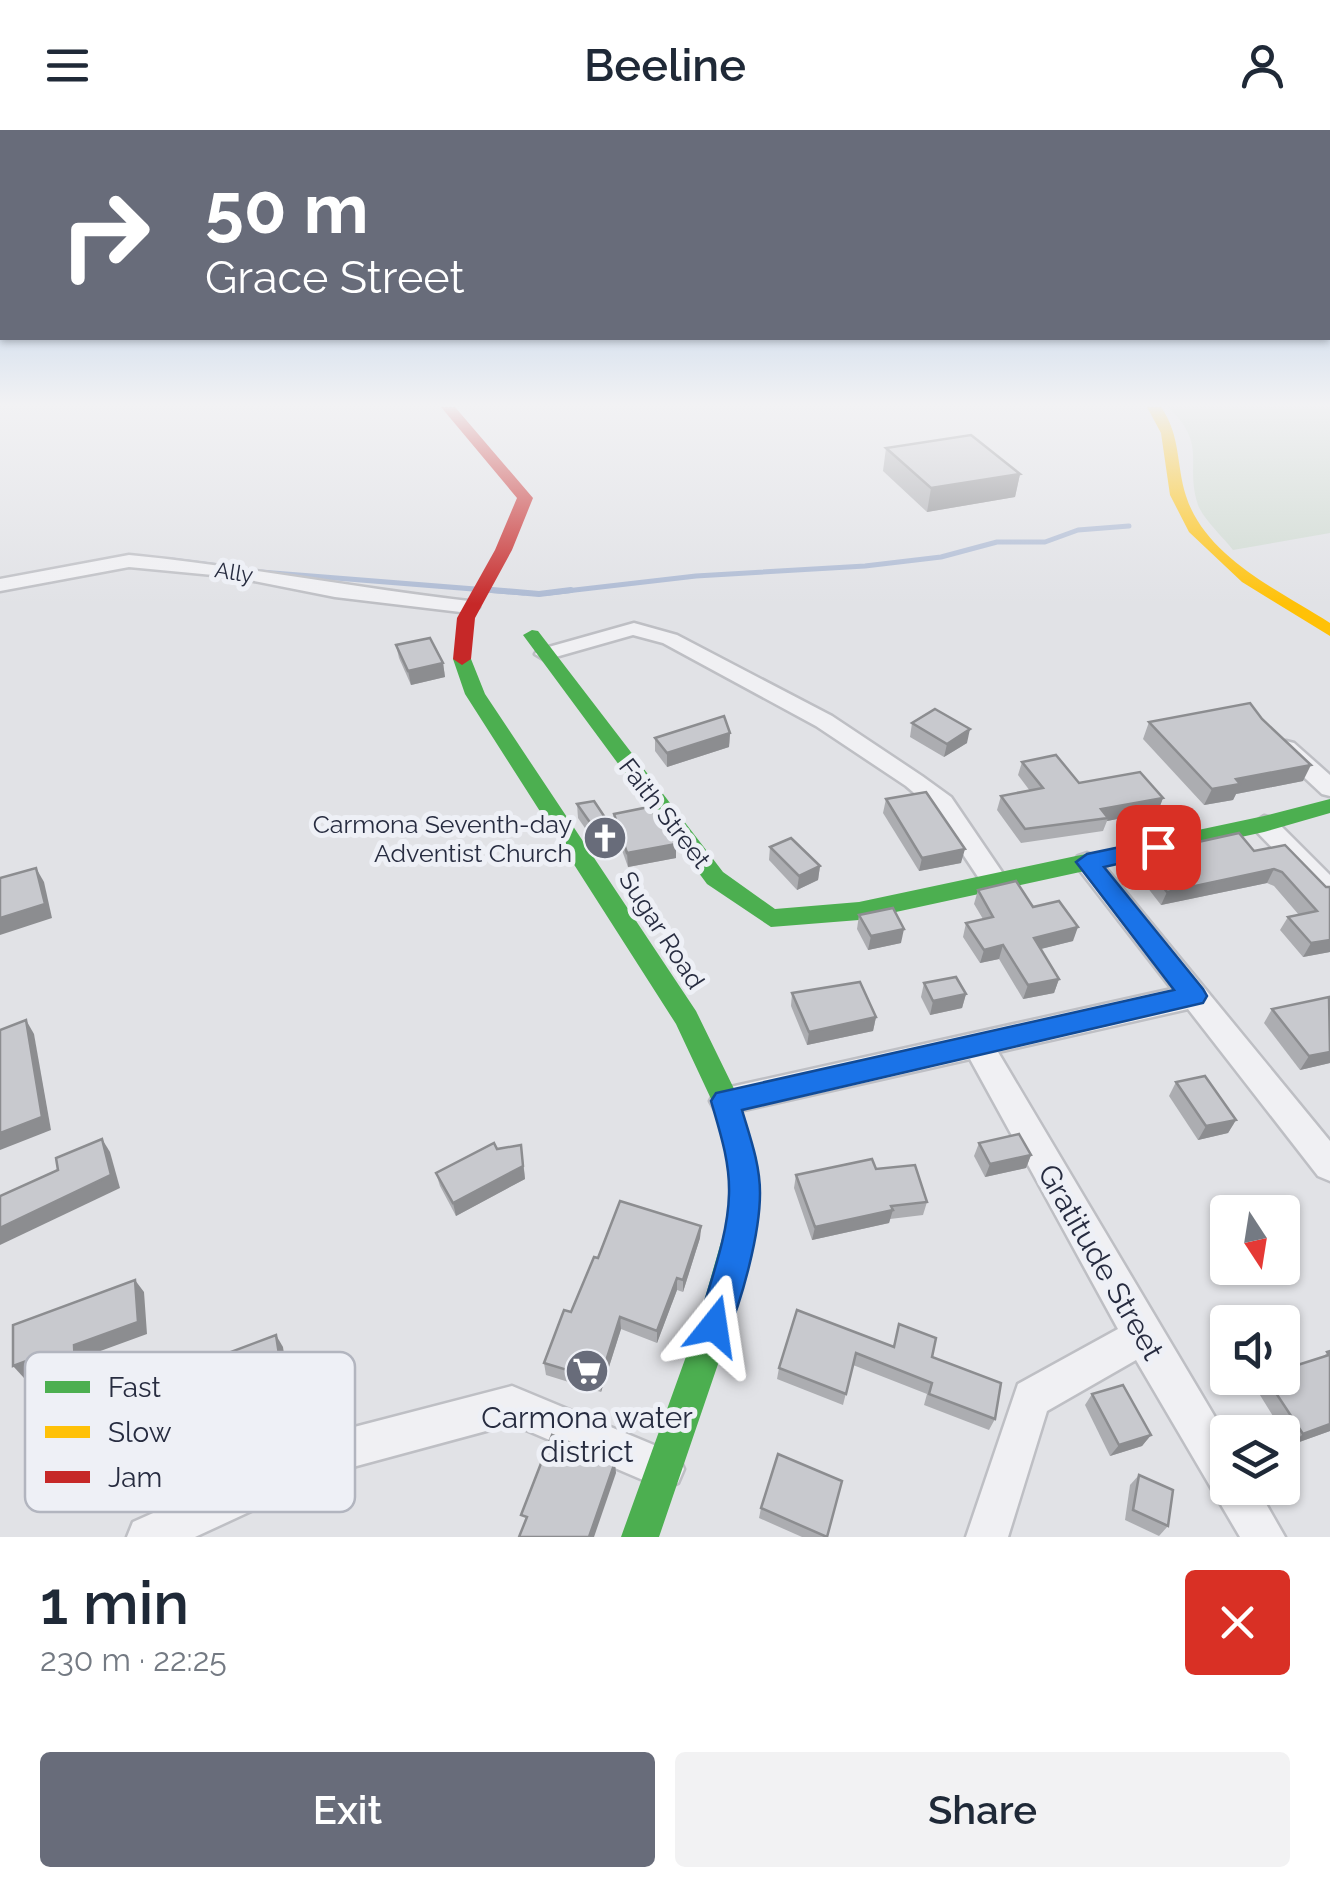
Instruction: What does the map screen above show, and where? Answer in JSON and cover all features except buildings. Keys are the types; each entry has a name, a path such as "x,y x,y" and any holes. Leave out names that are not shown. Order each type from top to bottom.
{"street":[{"name":"Sugar Road","path":"504,473 525,498 492,572 469,607 459,642 464,668 475,694 687,1019 726,1101 742,1160 745,1196 740,1228 714,1326 640,1537"},
{"path":"1179,473 1182,506 1206,541 1330,631"},
{"name":"Ally","path":"0,585 129,561 234,570 335,592 469,607"},
{"name":"Faith Street","path":"995,882 942,803 914,782 824,722 670,639 634,629 539,644 715,878 771,918 860,911 995,882 1087,862 1264,824 1330,806"},
{"path":"1265,728 1330,788"},
{"path":"1264,824 1330,890"},
{"path":"1087,862 1330,1166"},
{"path":"726,1101 1194,996"},
{"name":"Gratitude Street","path":"978,1045 1142,1336 1210,1447"},
{"path":"987,1537 1032,1398 1142,1336"},
{"path":"355,1447 512,1405 664,1469"},
{"path":"1244,1505 1264,1537"},
{"path":"148,1537 203,1512"}],"shaded area":[{"path":"1193,473 1330,473 1330,533 1233,550 1209,522 1194,490"}],"waterway":[{"path":"549,593 696,576 865,566 941,557 997,542 1045,542 1078,530 1129,526"},
{"path":"172,560 227,567"},
{"path":"261,572 524,593"},
{"path":"492,590 539,594 571,590"}],"traffic: fast":[{"path":"532,635 715,878 771,918 859,911 1264,824 1330,806"},
{"path":"462,659 475,694 687,1019 726,1101 742,1160 745,1195 740,1228 714,1326 640,1537"}],"traffic: slow":[{"path":"1174,473 1183,508 1210,546 1248,578 1330,631"}],"traffic: jam":[{"path":"462,659 466,618 504,550 525,498 504,473"}],"place":[{"name":"Carmona Seventh-day Adventist Church","path":"605,838"},
{"name":"Carmona water district","path":"587,1371"}],"route":[{"path":"714,1326 745,1196 742,1160 726,1101 1194,996 1087,862 1158,847"}]}
